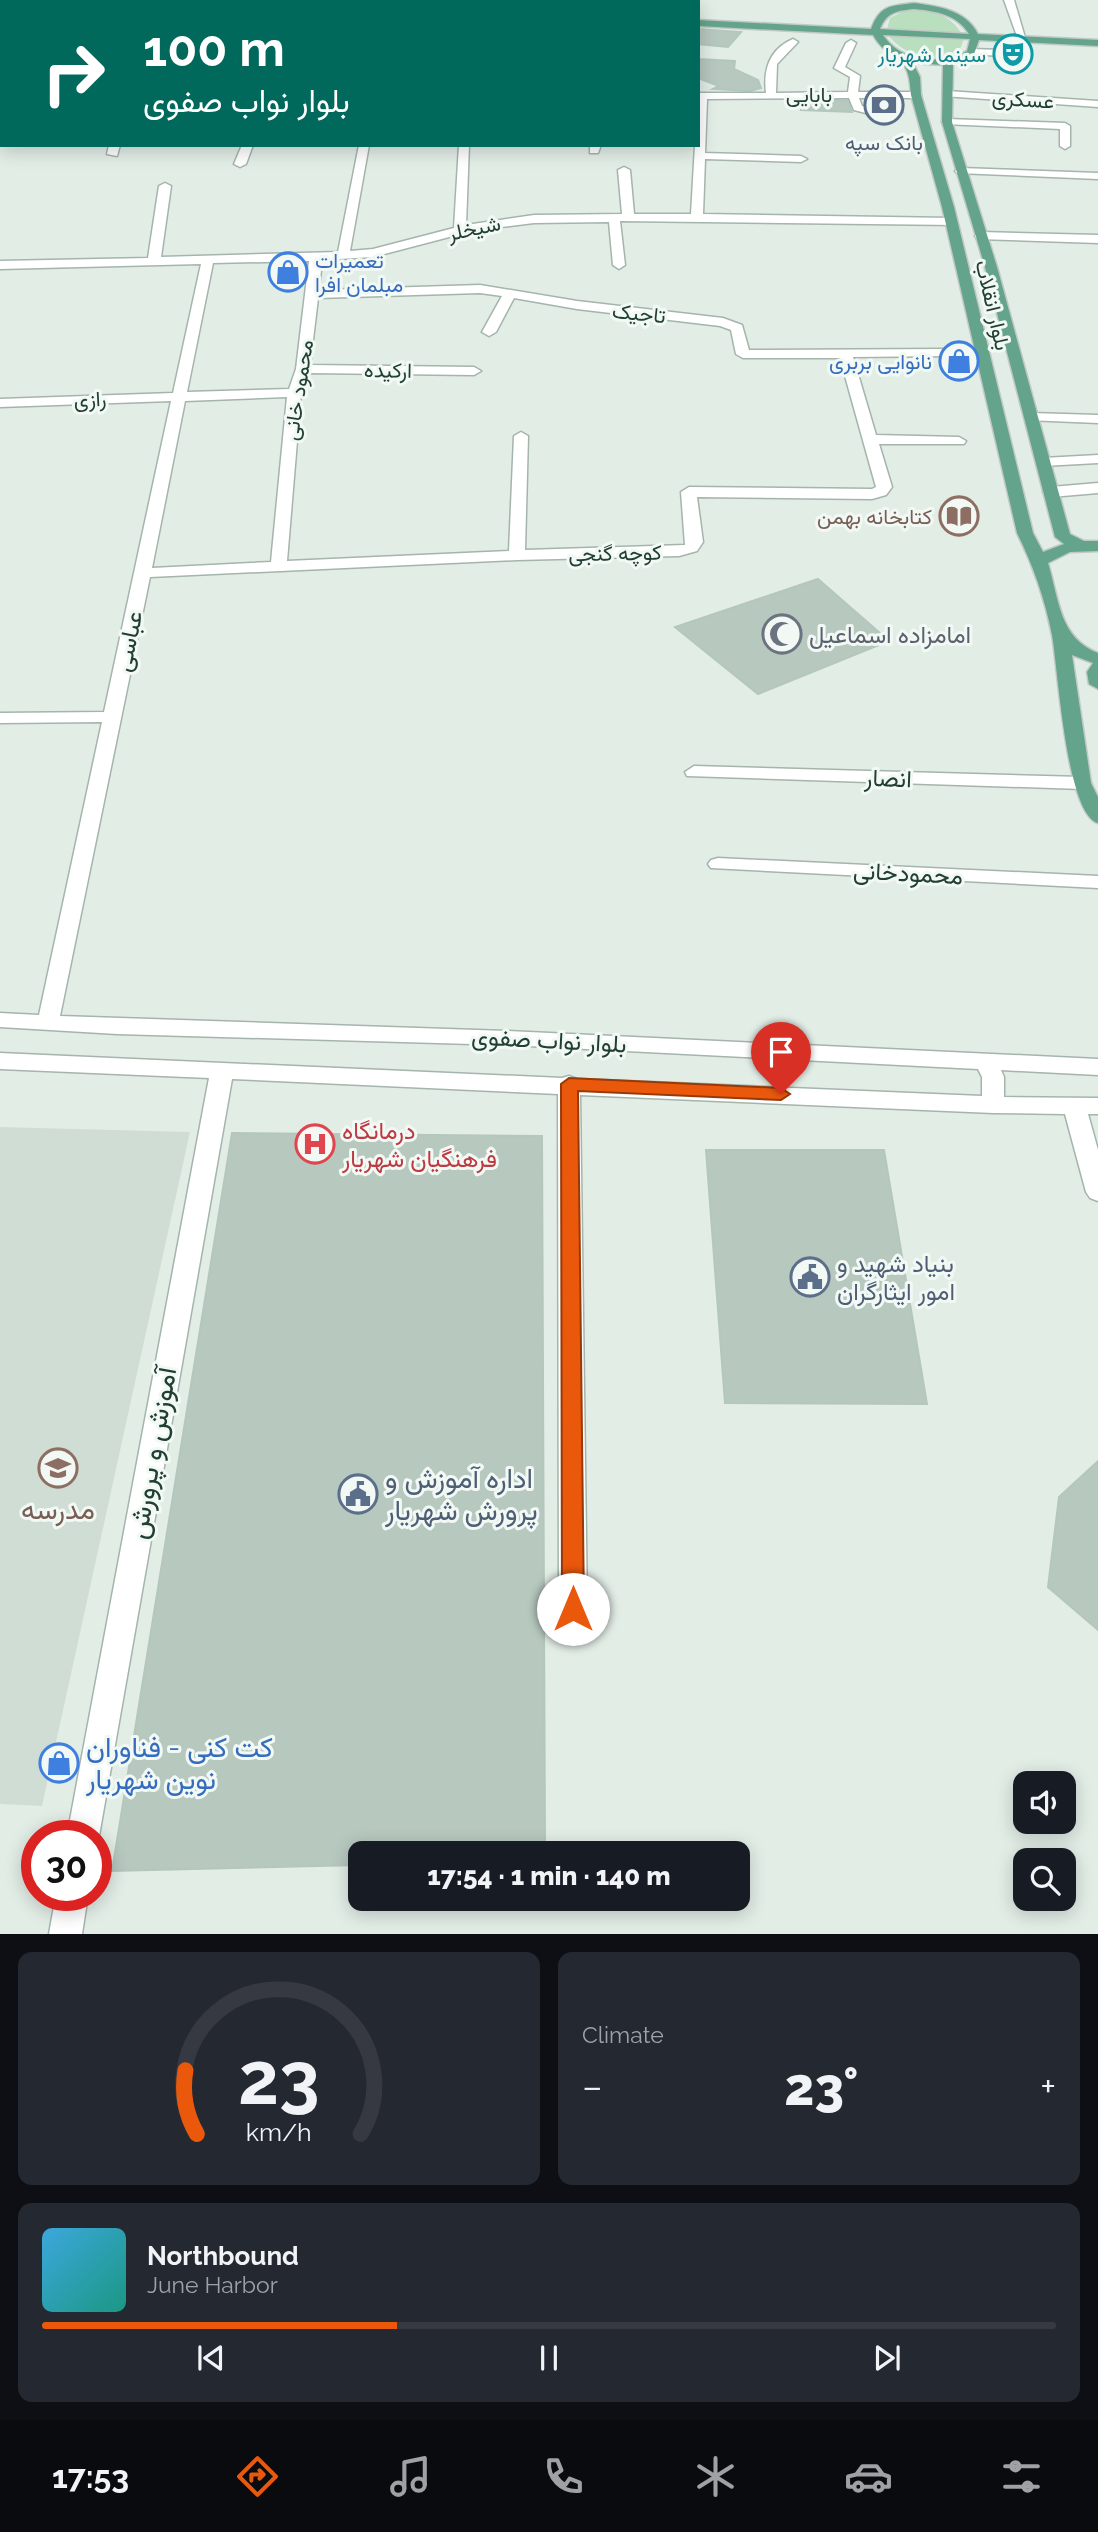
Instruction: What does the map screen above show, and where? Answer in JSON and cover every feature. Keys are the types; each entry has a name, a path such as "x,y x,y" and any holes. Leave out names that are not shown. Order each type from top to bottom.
{"main road":[{"path":"878,0 881,15"},
{"path":"904,0 928,7 957,16 973,31 975,37 971,52 959,60 925,62 906,57 884,44 876,32 876,22 881,15 904,7 928,7"},
{"path":"700,23 1098,43"},
{"name":"بلوار انقلاب","path":"906,57 915,77 916,95 951,222 1025,533 1040,562 1060,634"},
{"name":"بلوار انقلاب","path":"948,62 947,122 1007,326 1063,537 1079,545"},
{"path":"975,326 1007,326"},
{"path":"1040,562 1055,550 1079,545 1098,546"},
{"path":"1060,634 1077,651 1098,659"},
{"path":"1060,634 1082,783 1098,817"},
{"path":"1098,667 1098,684"}],"street":[{"path":"1009,0 1023,39"},
{"path":"771,94 768,77 771,65 778,53 793,42"},
{"path":"851,43 839,68 855,76 853,94 858,108 885,115"},
{"path":"971,52 1003,54"},
{"path":"791,111 794,94"},
{"name":"عسکری","path":"947,94 1098,104"},
{"path":"697,217 701,156 700,95"},
{"name":"بابایی","path":"700,95 916,95"},
{"path":"947,122 1065,126 1065,146"},
{"path":"240,164 247,147"},
{"path":"343,255 364,147"},
{"path":"460,230 464,147"},
{"path":"701,156 802,158"},
{"path":"624,170 628,217"},
{"path":"961,171 1098,176"},
{"path":"154,261 165,186"},
{"name":"شیخلر","path":"0,265 343,255 397,248 497,222 697,217 951,222"},
{"path":"614,218 619,265"},
{"path":"981,236 1098,239"},
{"name":"محمود خانی","path":"279,565 293,393 303,369 316,257"},
{"name":"عباسی","path":"48,1023 208,260"},
{"name":"تاجیک","path":"312,294 480,289 618,311 723,321 737,328 743,354 945,353"},
{"path":"489,332 510,294"},
{"name":"کوچه گنجی","path":"142,573 517,555 680,551 691,548 695,542 689,492 880,492 884,487 845,352"},
{"name":"ارکیده","path":"303,369 474,371"},
{"name":"رازی","path":"0,403 293,393"},
{"path":"1031,417 1098,419"},
{"path":"517,555 521,436"},
{"path":"869,439 959,440"},
{"path":"1043,463 1098,459"},
{"path":"1051,492 1098,488"},
{"path":"0,718 112,717"},
{"name":"انصار","path":"694,772 1082,783"},
{"name":"محمودخانی","path":"718,864 1098,882"},
{"name":"بلوار نواب صفوی","path":"0,1020 117,1027 495,1037 1098,1067"},
{"path":"986,1060 993,1077 993,1105"},
{"name":"بلوار نواب صفوی","path":"0,1061 569,1084 993,1105 1098,1107"},
{"name":"آموزش و پرورش","path":"86,1820 222,1070"},
{"path":"569,1084 573,1609"},
{"path":"1074,1105 1098,1192"},
{"path":"65,1934 69,1911"}],"shaded area":[{"name":"مدرسه","path":"0,1127 190,1132 42,1806 0,1804"}],"green space":[{"path":"926,10 946,18 961,33 887,29 890,18 904,11"},
{"path":"888,35 964,39 958,54 938,58 911,53"}],"building":[{"path":"700,29 741,32 728,47 700,44"},
{"path":"700,59 735,61 734,69 758,80 761,88 750,91 713,89 719,86 700,79"},
{"path":"803,100 848,101 852,112 801,110"},
{"name":"بانک سپه","path":"867,100 900,103 903,112 868,108"},
{"name":"امامزاده اسماعیل","path":"818,579 889,641 758,694 675,627"},
{"name":"اداره آموزش و پرورش شهریار","path":"232,1133 542,1136 545,1841 348,1841 348,1865 112,1871"},
{"name":"بنیاد شهید و امور ایثارگران","path":"706,1150 884,1150 927,1404 725,1403"},
{"path":"1098,1461 1098,1630 1048,1587 1059,1497"}],"place":[{"name":"سینما شهریار","path":"1013,54"},
{"name":"بانک سپه","path":"884,105"},
{"name":"تعمیرات مبلمان افرا","path":"288,272"},
{"name":"نانوایی بربری","path":"959,361"},
{"name":"کتابخانه بهمن","path":"959,516"},
{"name":"امامزاده اسماعیل","path":"782,634"},
{"name":"درمانگاه فرهنگیان شهریار","path":"315,1144"},
{"name":"بنیاد شهید و امور ایثارگران","path":"810,1277"},
{"name":"مدرسه","path":"58,1468"},
{"name":"اداره آموزش و پرورش شهریار","path":"358,1494"},
{"name":"کت کنی - فناوران نوین شهریار","path":"59,1763"}],"route":[{"path":"573,1609 569,1084 781,1094"}]}
